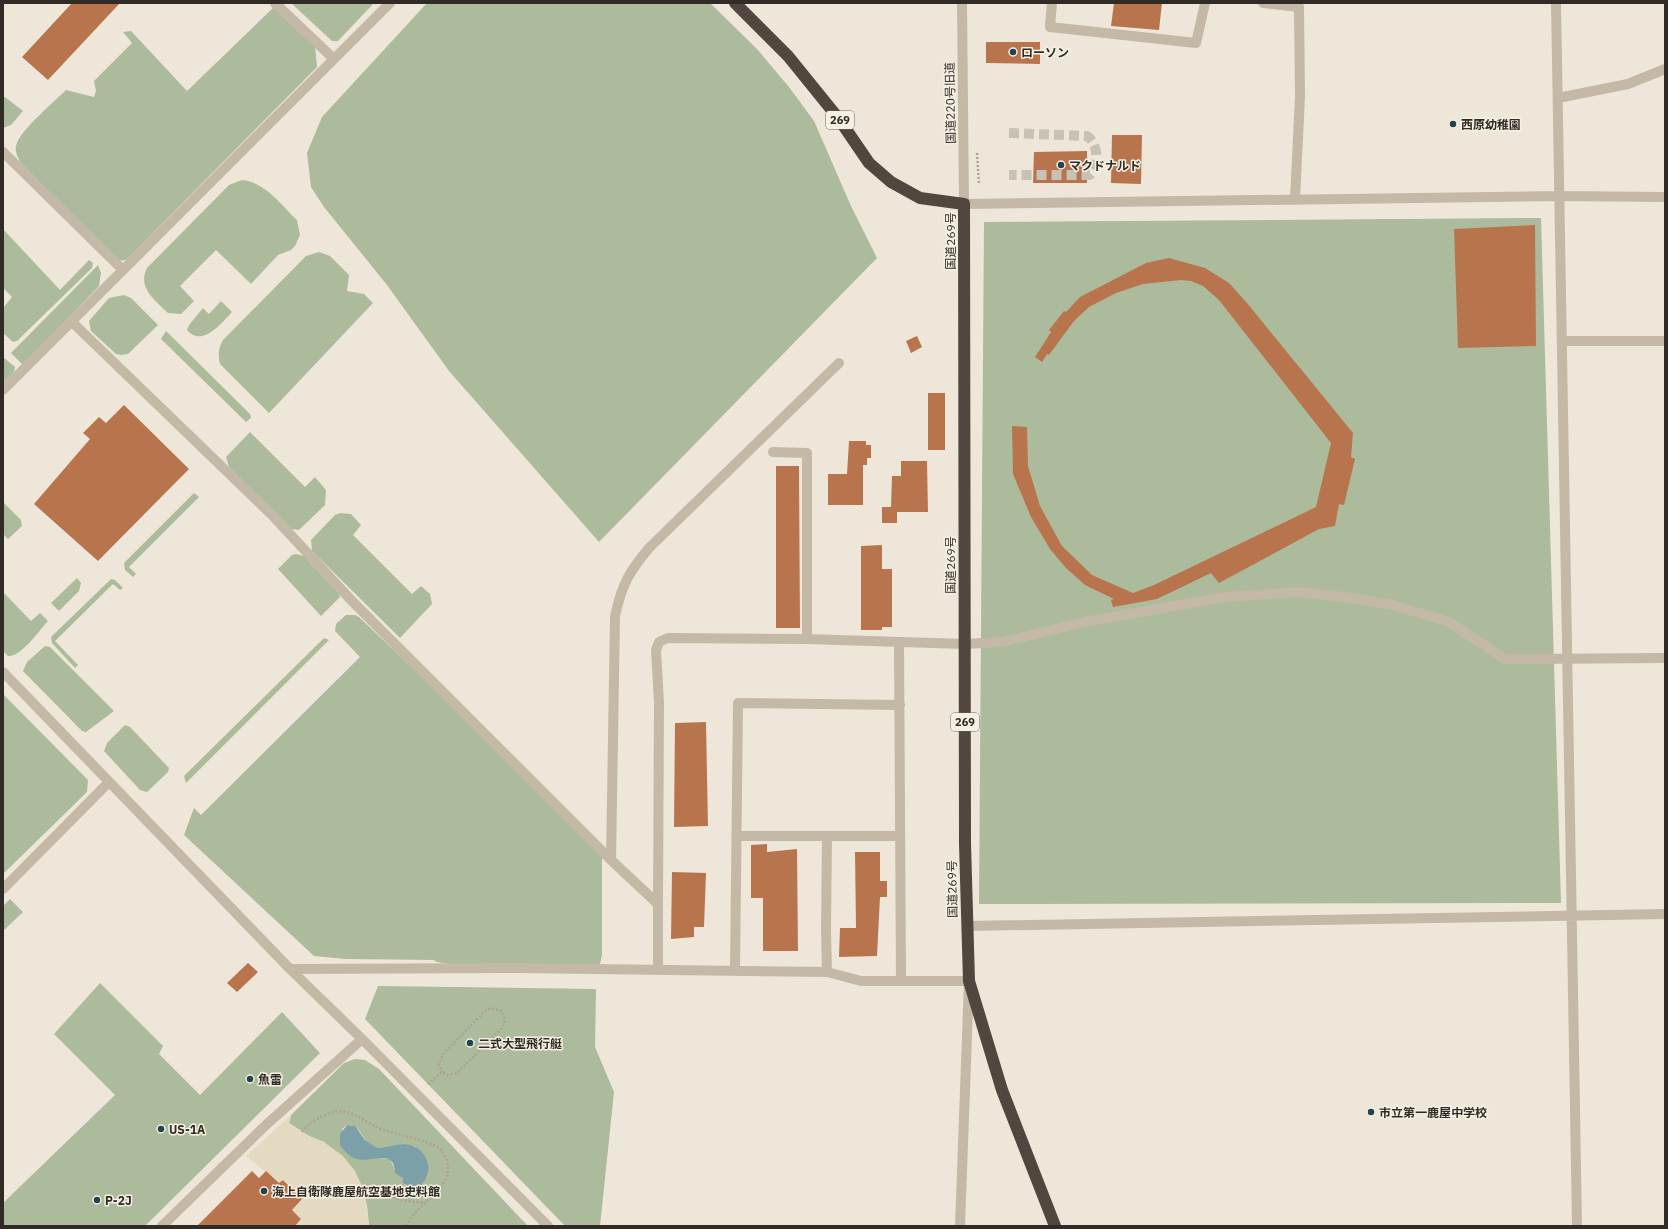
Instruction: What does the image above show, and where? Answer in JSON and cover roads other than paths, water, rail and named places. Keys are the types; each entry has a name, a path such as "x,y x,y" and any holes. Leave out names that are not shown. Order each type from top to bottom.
{"highway":[{"name":"国道269号","path":"735,3 788,56 839,119 869,163 891,182 920,198 964,204 964,644 968,981 1002,1090 1055,1226"}],"street":[{"path":"275,3 334,59"},
{"path":"3,390 390,3"},
{"name":"国道220号旧道","path":"962,3 964,204"},
{"path":"1052,3 1050,27 1196,43 1205,3"},
{"path":"1263,3 1284,4 1299,7 1300,96 1295,200"},
{"path":"1556,3 1577,1226"},
{"path":"1558,98 1628,84 1665,69"},
{"path":"3,152 123,270"},
{"path":"964,204 1560,196 1665,197"},
{"path":"72,322 273,516 352,601 658,904"},
{"path":"1562,341 1665,341"},
{"path":"612,860 615,616 622,586 639,559 649,548 839,363"},
{"path":"773,452 807,453 807,639"},
{"path":"658,970 659,703 656,650 660,642 668,638 807,639 964,644 1002,642 1084,622 1225,597 1298,592 1354,598 1393,605 1449,622 1505,659 1567,660 1665,658"},
{"path":"899,642 902,982"},
{"path":"3,672 290,969 362,1039 548,1226"},
{"path":"735,971 738,836 738,704 900,705"},
{"path":"3,889 109,782"},
{"path":"738,836 900,836"},
{"path":"827,836 827,972"},
{"path":"967,926 1665,914"},
{"path":"290,969 517,968 827,972 861,981 968,981 960,1226"},
{"path":"162,1226 267,1124 362,1039"}],"water":[{"path":"347,1125 355,1126 365,1140 377,1148 404,1144 413,1146 419,1150 427,1161 428,1174 425,1180 420,1185 413,1188 402,1183 403,1178 395,1173 394,1165 390,1160 379,1158 365,1160 350,1156 340,1145 340,1134"}],"tunnel":[{"path":"1009,133 1087,136 1094,144 1096,154 1095,166 1090,175 1009,175"}],"place":[{"name":"ローソン","path":"1013,52"},
{"name":"西原幼稚園","path":"1453,124"},
{"name":"マクドナルド","path":"1061,165"},
{"name":"二式大型飛行艇","path":"470,1043"},
{"name":"魚雷","path":"250,1079"},
{"name":"市立第一鹿屋中学校","path":"1371,1112"},
{"name":"US-1A","path":"161,1129"},
{"name":"海上自衛隊鹿屋航空基地史料館","path":"264,1191"},
{"name":"P-2J","path":"97,1200"}]}
